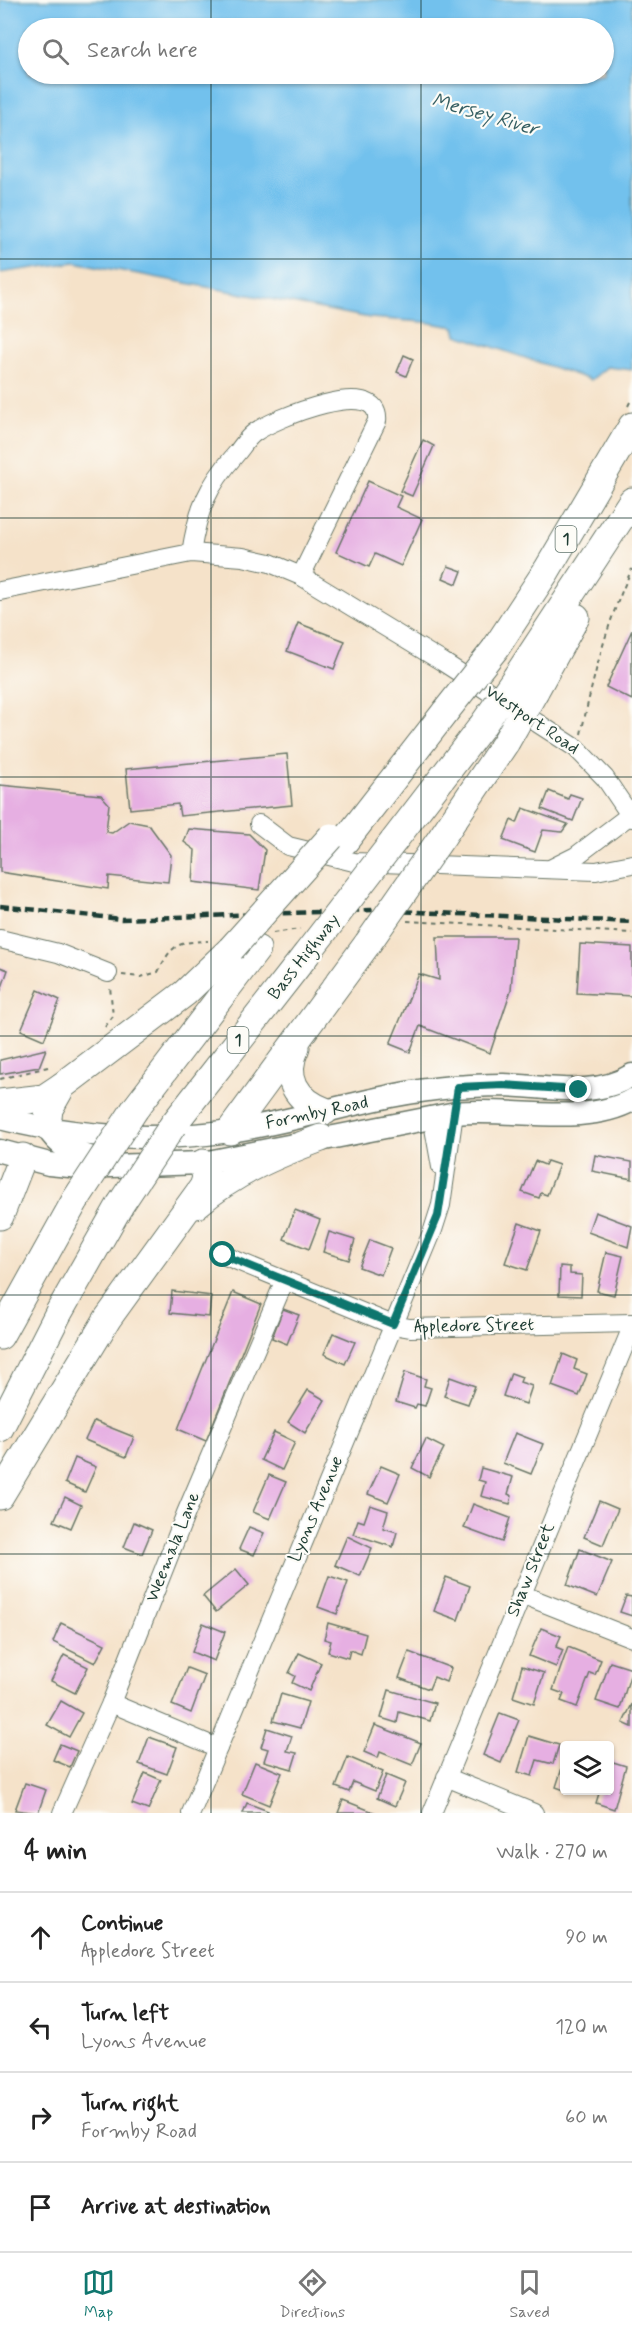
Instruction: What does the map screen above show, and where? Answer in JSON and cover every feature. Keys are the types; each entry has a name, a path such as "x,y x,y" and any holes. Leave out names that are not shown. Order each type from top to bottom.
{"highway":[{"name":"1","path":"0,1336 76,1199 244,949 495,650 548,570 632,426"},
{"name":"Bass Highway","path":"0,1428 58,1314 120,1205 173,1125 482,726 526,683 632,501"},
{"path":"230,1131 301,1038 368,944 506,742 526,683 632,520"},
{"path":"0,1103 44,1098 244,949"},
{"path":"301,1038 292,1056 290,1072 292,1082 304,1101 325,1112"},
{"path":"50,1132 49,1109 62,1086"},
{"path":"174,1229 201,1201 237,1174 321,1138"},
{"path":"0,1216 11,1154"},
{"path":"0,1496 108,1318 203,1187 206,1178 203,1163"},
{"path":"0,1178 4,1196 0,1216"}],"main road":[{"name":"Formby Road","path":"0,1118 50,1132 75,1131 143,1138 230,1131 429,1090 503,1085 579,1090 624,1079"},
{"path":"624,1079 630,1105"},
{"path":"443,1115 458,1087"},
{"path":"429,1090 443,1115"},
{"name":"Formby Road","path":"11,1154 80,1167 203,1163 443,1115 484,1110 573,1113 630,1105"},
{"path":"143,1138 182,1145 203,1163 230,1131"},
{"path":"11,1154 40,1143 50,1132 74,1153 127,1167"}],"street":[{"path":"191,553 197,520 208,490 254,433 276,420 316,406 338,401 365,401 374,406 378,412 377,421 301,576"},
{"name":"Westport Road","path":"0,591 191,553 243,556 270,563 301,576 443,662 576,748 605,778 631,816"},
{"path":"548,869 576,856 631,816"},
{"path":"259,824 288,846 354,862 602,871 632,864"},
{"path":"0,939 58,952 108,973"},
{"name":"Lyons Avenue","path":"191,1813 433,1230 441,1205 443,1115"},
{"name":"Appledore Street","path":"223,1255 284,1282 393,1324 410,1328 632,1325"},
{"name":"Weemala Lane","path":"62,1813 111,1702 186,1513 284,1282"},
{"name":"Shaw Street","path":"432,1813 632,1325"},
{"path":"521,1594 632,1638"},
{"path":"111,1702 218,1748"},
{"path":"446,1777 534,1813"}],"path":[{"path":"576,748 594,674 622,589 632,569"},
{"path":"102,1032 113,1016 108,973"}],"water":[{"name":"Mersey River","path":"0,0 632,0 632,370 607,367 591,380 457,335 455,327 370,318 75,262 0,273"}],"building":[{"path":"404,355 413,359 406,376 397,372"},
{"path":"423,440 434,446 412,496 400,491"},
{"path":"368,481 401,496 396,507 422,519 401,566 375,554 369,567 336,552"},
{"path":"448,566 462,571 457,584 443,578"},
{"path":"298,623 345,641 334,669 287,651"},
{"path":"632,630 632,700 606,687"},
{"path":"287,754 292,805 180,816 178,804 130,809 126,769"},
{"path":"0,785 101,795 109,804 106,832 112,833 129,821 149,825 171,855 168,882 109,876 108,889 0,872"},
{"path":"549,791 568,799 570,794 582,798 573,821 542,809"},
{"path":"523,808 568,824 562,832 543,830 535,852 503,840 511,820 517,823"},
{"path":"189,829 249,834 265,850 259,890 193,882 195,850 184,842"},
{"path":"437,937 515,937 511,990 490,1053 420,1026 410,1052 390,1044 419,974 439,980"},
{"path":"580,944 632,947 632,996 577,993"},
{"path":"0,967 8,970 0,993"},
{"path":"38,990 60,1000 44,1040 21,1030"},
{"path":"46,1049 39,1067 0,1074 0,1060"},
{"path":"595,1155 632,1162 632,1179 592,1171"},
{"path":"535,1161 545,1165 547,1161 559,1165 547,1195 541,1193 539,1198 522,1192"},
{"path":"295,1210 320,1220 309,1249 284,1239"},
{"path":"595,1212 632,1226 628,1247 588,1232"},
{"path":"519,1223 541,1231 527,1270 505,1263"},
{"path":"329,1232 355,1240 349,1260 323,1252"},
{"path":"370,1240 391,1248 381,1275 359,1267"},
{"path":"606,1252 623,1256 614,1295 597,1291"},
{"path":"560,1266 570,1267 570,1274 582,1275 581,1296 559,1295"},
{"path":"172,1291 211,1296 209,1317 170,1313"},
{"path":"233,1292 261,1304 206,1441 178,1429"},
{"path":"283,1309 299,1315 287,1344 272,1338"},
{"path":"333,1333 355,1342 345,1364 324,1354"},
{"path":"563,1354 577,1360 574,1369 587,1374 579,1396 552,1386"},
{"path":"405,1372 426,1379 424,1386 431,1388 425,1406 417,1404 415,1408 396,1402"},
{"path":"511,1373 522,1377 520,1382 532,1386 526,1404 503,1396"},
{"path":"450,1377 475,1386 468,1404 444,1396"},
{"path":"308,1390 325,1400 305,1433 288,1422"},
{"path":"94,1421 134,1437 126,1457 85,1440"},
{"path":"274,1432 295,1442 282,1470 261,1460"},
{"path":"515,1433 543,1444 531,1474 503,1463"},
{"path":"426,1439 444,1448 429,1477 412,1468"},
{"path":"75,1458 96,1467 85,1492 65,1483"},
{"path":"381,1466 400,1474 388,1502 368,1494"},
{"path":"481,1468 513,1477 508,1494 512,1496 510,1504 481,1496 485,1482 478,1480"},
{"path":"269,1475 286,1482 270,1519 253,1512"},
{"path":"65,1497 81,1505 71,1528 54,1521"},
{"path":"599,1501 618,1509 603,1545 584,1537"},
{"path":"473,1504 510,1518 502,1542 464,1528"},
{"path":"370,1505 388,1511 383,1528 397,1532 393,1547 353,1534 358,1520 364,1522"},
{"path":"134,1522 152,1530 142,1554 124,1547"},
{"path":"249,1527 264,1533 254,1555 239,1549"},
{"path":"347,1536 372,1548 360,1576 335,1565"},
{"path":"580,1549 612,1562 597,1597 567,1585"},
{"path":"236,1569 249,1585 216,1612 203,1596"},
{"path":"329,1576 348,1582 337,1614 318,1607"},
{"path":"446,1577 470,1586 458,1620 434,1611"},
{"path":"626,1596 632,1597 632,1616 620,1612"},
{"path":"61,1623 105,1644 95,1663 53,1642"},
{"path":"203,1623 225,1632 214,1661 192,1652"},
{"path":"328,1623 366,1634 361,1654 350,1650 348,1658 328,1652 331,1641 324,1639"},
{"path":"541,1628 561,1636 556,1647 563,1650 556,1667 529,1656"},
{"path":"568,1647 601,1660 595,1675 590,1673 577,1707 561,1701 564,1694 553,1690"},
{"path":"409,1652 451,1668 446,1682 434,1677 429,1689 399,1678"},
{"path":"299,1653 321,1663 309,1691 292,1683 295,1676 289,1673"},
{"path":"64,1655 88,1667 75,1693 51,1681"},
{"path":"610,1662 632,1669 620,1709 596,1701"},
{"path":"522,1666 544,1673 534,1704 513,1697"},
{"path":"187,1668 205,1675 191,1713 172,1705"},
{"path":"389,1690 435,1703 430,1721 399,1712 397,1723 381,1718"},
{"path":"281,1694 308,1702 300,1728 273,1721"},
{"path":"61,1701 82,1713 69,1737 47,1725"},
{"path":"632,1704 632,1727 623,1723"},
{"path":"500,1713 519,1720 501,1763 483,1755"},
{"path":"375,1725 421,1743 412,1765 380,1752 378,1758 364,1752"},
{"path":"267,1728 292,1736 287,1751 297,1753 292,1769 264,1761 268,1749 261,1747"},
{"path":"529,1736 559,1745 553,1764 537,1760 532,1776 518,1772"},
{"path":"149,1737 177,1747 167,1774 139,1764"},
{"path":"60,1744 77,1751 70,1767 53,1760"},
{"path":"348,1757 383,1772 375,1791 353,1782 349,1792 336,1787"},
{"path":"255,1762 282,1773 269,1805 242,1794"},
{"path":"614,1762 626,1766 614,1809 596,1803 598,1795 614,1795"},
{"path":"145,1773 161,1780 148,1810 132,1804"},
{"path":"560,1774 560,1788 556,1787"},
{"path":"386,1775 405,1783 395,1806 377,1798"},
{"path":"25,1783 46,1790 38,1813 15,1810"},
{"path":"343,1800 376,1813 338,1813"},
{"path":"247,1803 268,1811 267,1813 243,1813"}],"railway":[{"path":"0,906 121,919 374,910 632,922"}],"route":[{"path":"223,1255 284,1282 393,1324 438,1216 458,1087 503,1085 579,1090"}]}
